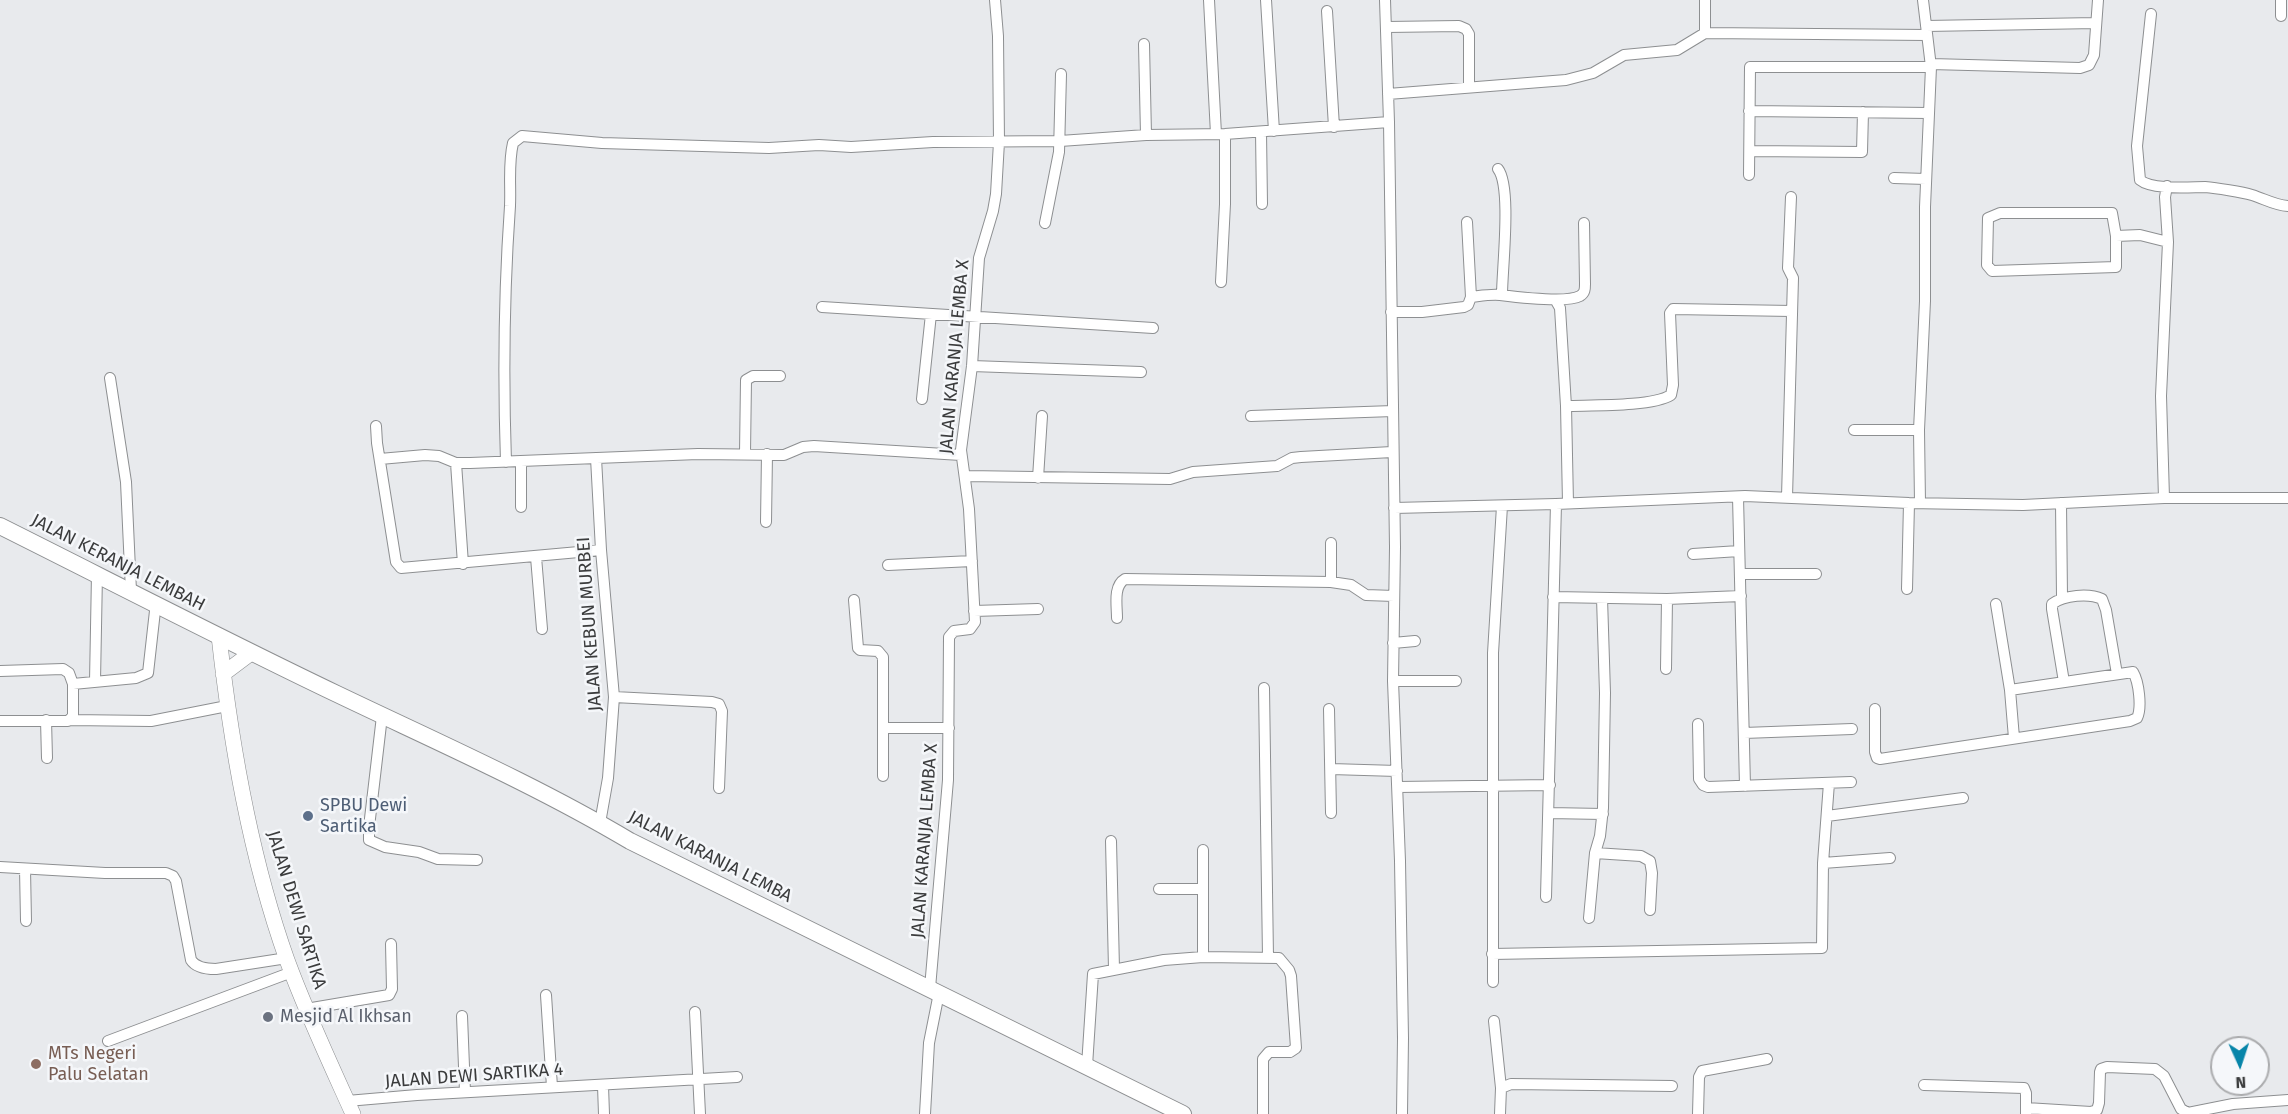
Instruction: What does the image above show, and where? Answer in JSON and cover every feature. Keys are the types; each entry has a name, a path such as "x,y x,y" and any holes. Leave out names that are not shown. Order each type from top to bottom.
{"main road":[{"name":"JALAN KERANJA LEMBAH","path":"0,526 156,602 219,636"},
{"name":"JALAN KARANJA LEMBA","path":"219,636 1183,1114"},
{"name":"JALAN DEWI SARTIKA","path":"219,636 227,706 256,854 289,965 350,1108"},
{"path":"223,674 251,653"}],"street":[{"name":"JALAN KARANJA LEMBA X","path":"925,1114 948,787 949,637 954,631 973,627 972,561 966,476 961,455 972,366 979,258 993,211 999,142 998,36 995,0"},
{"path":"1209,0 1225,204 1221,282"},
{"path":"1266,0 1274,131"},
{"path":"1385,0 1393,411 1393,681 1398,787 1403,1038 1402,1114"},
{"path":"1705,0 1705,33"},
{"path":"1907,589 1915,503 1925,301 1926,179 1931,65 1923,0"},
{"path":"1749,175 1750,67 1931,65 2080,68 2089,65 2094,55 2098,0"},
{"path":"2281,0 2281,16"},
{"path":"1327,11 1334,127"},
{"path":"2151,14 2137,146 2139,176 2144,183 2207,187 2252,195 2271,204 2288,206"},
{"path":"1388,94 1566,80 1593,73 1624,55 1681,49 1705,33 1927,30 2096,23"},
{"path":"1387,27 1459,26 1466,29 1469,34 1469,86"},
{"path":"1144,44 1146,135"},
{"path":"1045,224 1060,141 1061,74"},
{"path":"1749,111 1929,113"},
{"path":"1750,151 1862,152 1863,112"},
{"path":"506,462 503,375 507,236 511,154 513,143 517,139 535,136 602,143 769,148 819,145 850,147 933,142 1060,141 1146,135 1221,134 1389,122"},
{"path":"1262,132 1262,204"},
{"path":"1498,168 1504,192 1502,295"},
{"path":"1894,178 1926,179"},
{"path":"2164,498 2161,396 2168,242 2165,197 2167,186"},
{"path":"1787,497 1793,278 1788,268 1791,197"},
{"path":"1996,213 2112,213 2116,236 2117,266 2115,268 1996,272 1989,269 1987,265 1988,218 1996,213"},
{"path":"1391,312 1468,305 1471,297 1467,222"},
{"path":"1471,297 1502,295 1547,298 1556,301 1572,299 1584,292 1584,223"},
{"path":"2116,236 2140,235 2168,242"},
{"path":"1556,301 1560,308 1566,406 1568,503"},
{"path":"822,307 1153,328"},
{"path":"1566,406 1645,402 1671,395 1673,385 1670,313 1673,309 1792,311"},
{"path":"922,399 931,314"},
{"path":"972,366 1141,372"},
{"path":"745,453 746,380 753,376 780,376"},
{"path":"110,378 126,482 130,591"},
{"path":"1251,416 1393,411"},
{"path":"1038,478 1042,416"},
{"path":"376,426 397,565 405,568 463,564 601,550"},
{"path":"1854,430 1919,430"},
{"path":"380,459 432,456 456,463 745,453 784,455 803,447 814,446 961,455"},
{"path":"966,476 1170,479 1193,472 1277,466 1292,458 1392,452"},
{"path":"766,522 767,454"},
{"name":"JALAN KEBUN MURBEI","path":"596,458 601,550 614,697 608,778 600,823"},
{"path":"521,461 521,507"},
{"path":"456,463 463,564"},
{"path":"1394,508 1738,496 2023,505 2164,498 2288,498"},
{"path":"1738,496 1745,786"},
{"path":"2061,503 2062,597"},
{"path":"1546,897 1556,504"},
{"path":"1493,982 1493,653 1502,506"},
{"path":"1330,582 1331,543"},
{"path":"1693,554 1739,551"},
{"path":"536,557 542,629"},
{"path":"888,565 972,561"},
{"path":"95,681 97,574"},
{"path":"1740,574 1816,574"},
{"path":"1117,618 1118,588 1120,582 1125,579 1330,582 1351,585 1365,595 1394,596"},
{"path":"1553,597 1741,596"},
{"path":"2064,682 2052,609 2052,604 2062,597 2102,599 2105,604 2116,674"},
{"path":"1589,918 1603,814 1605,693 1602,598"},
{"path":"1666,598 1666,669"},
{"path":"854,600 858,648 878,651 883,657 883,776"},
{"path":"73,684 136,678 148,673 156,602"},
{"path":"1996,604 2010,690 2014,738"},
{"path":"974,610 1038,609"},
{"path":"1393,643 1415,641"},
{"path":"0,670 63,669 69,673 73,684 73,716 70,720"},
{"path":"1875,710 1875,752 1878,758 2137,718 2140,712 2133,672 2010,690"},
{"path":"1393,681 1456,681"},
{"path":"1264,688 1268,957"},
{"path":"614,697 720,704 722,711 719,788"},
{"path":"0,721 151,721 227,706"},
{"path":"1329,709 1331,813"},
{"path":"382,716 369,840 385,847 419,852 438,859 477,860"},
{"path":"46,720 47,758"},
{"path":"1698,724 1700,782 1708,787 1851,782"},
{"path":"884,728 949,728"},
{"path":"1744,733 1852,729"},
{"path":"1330,769 1397,771"},
{"path":"1492,954 1822,948 1823,863 1829,783"},
{"path":"1398,787 1550,785"},
{"path":"1827,816 1963,798"},
{"path":"1549,813 1603,814"},
{"path":"1112,841 1114,969"},
{"path":"1203,850 1203,957"},
{"path":"1596,853 1641,856 1650,861 1652,873 1650,910"},
{"path":"1823,863 1890,858"},
{"path":"0,867 105,873 166,873 173,876 176,881 191,960 194,964 207,969 289,965"},
{"path":"25,869 26,921"},
{"path":"1159,889 1203,889"},
{"path":"306,1008 389,994 392,989 391,944"},
{"path":"1087,1066 1094,973 1158,960 1203,957 1281,959 1290,973 1296,1048 1293,1052 1269,1052 1263,1059 1263,1114"},
{"path":"108,1041 289,965"},
{"path":"546,995 552,1087"},
{"path":"695,1012 700,1114"},
{"path":"462,1016 465,1092"},
{"path":"1494,1021 1502,1088 1500,1114"},
{"path":"1698,1114 1699,1077 1702,1071 1767,1059"},
{"path":"1924,1085 2024,1088 2026,1111 2091,1112 2097,1110 2100,1072 2101,1069 2107,1067 2155,1069 2164,1076 2181,1109 2188,1113 2233,1104 2288,1100"},
{"name":"JALAN DEWI SARTIKA 4","path":"350,1108 465,1092 737,1077"},
{"path":"1502,1088 1511,1084 1672,1086"},
{"path":"603,1086 604,1114"}],"place":[{"name":"SPBU Dewi Sartika","path":"308,816"},
{"name":"Mesjid Al Ikhsan","path":"268,1017"},
{"name":"MTs Negeri Palu Selatan","path":"36,1064"}]}
